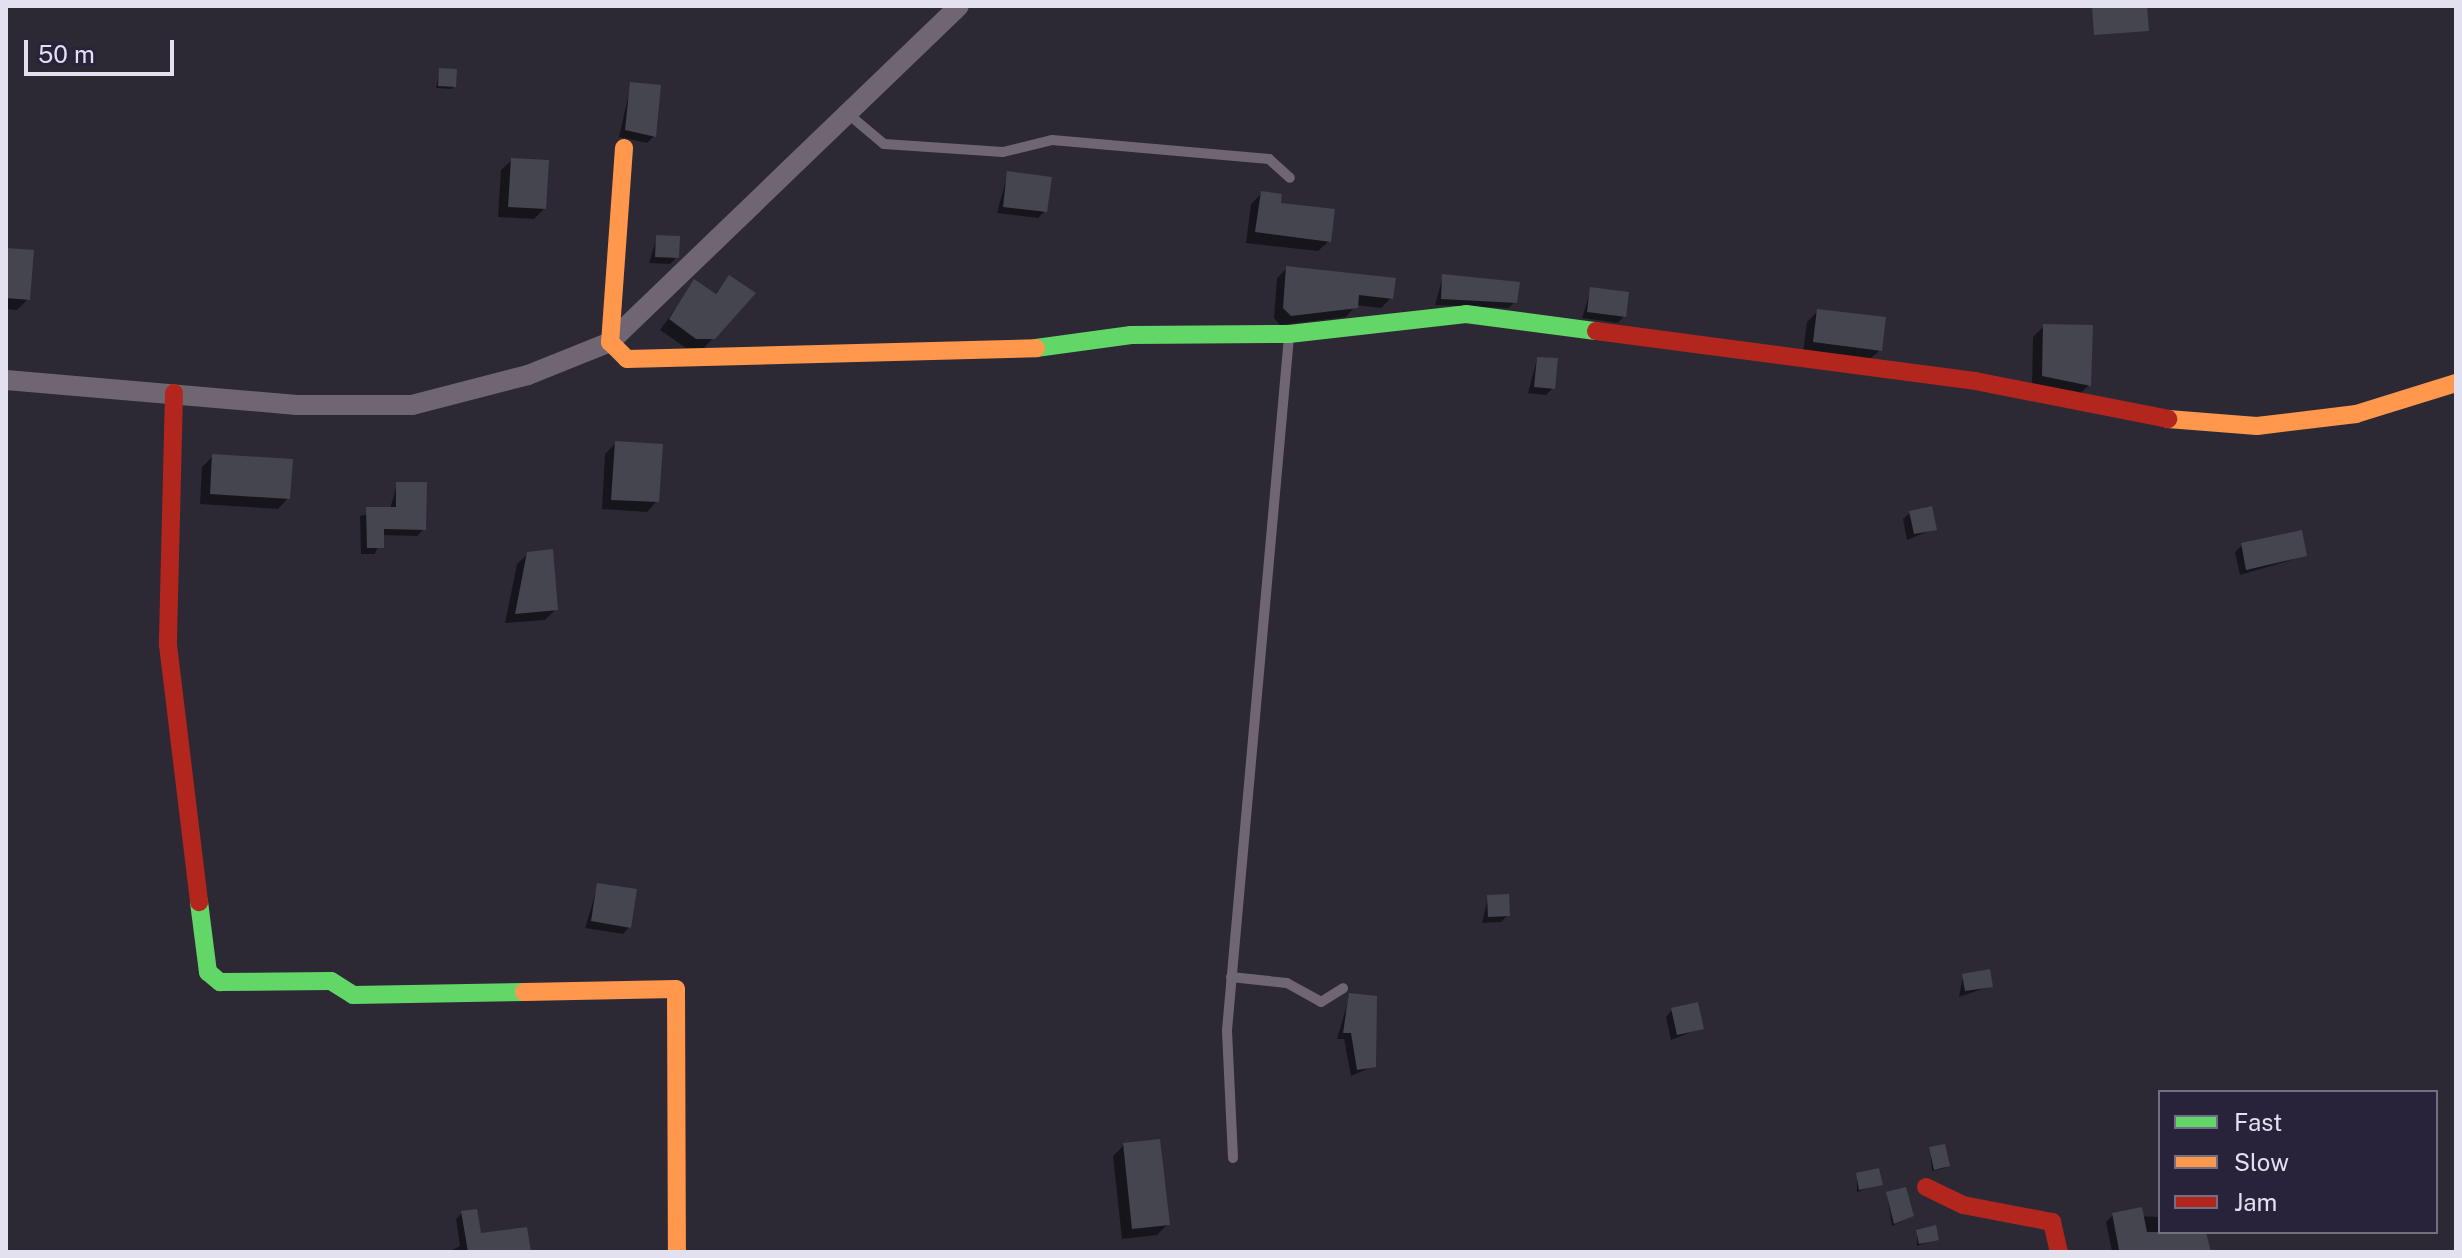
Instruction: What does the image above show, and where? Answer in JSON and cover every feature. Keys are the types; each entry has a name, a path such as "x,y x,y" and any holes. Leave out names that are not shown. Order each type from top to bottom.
{"street":[{"path":"6,380 297,405 412,405 528,375 610,342 959,6"},
{"path":"624,148 610,342 627,359 1082,347 1131,335 1289,334 1466,314 1975,381 2182,422 2257,426 2356,414 2456,383"},
{"path":"174,393 168,645 208,972 220,982 331,981 353,995 676,989 677,1252"},
{"path":"1926,1187 1963,1205 2052,1222 2059,1252"}],"lane":[{"path":"847,113 884,144 1003,152 1052,140 1269,159 1290,178"},
{"path":"1233,1158 1231,977 1289,334"},
{"path":"1231,977 1287,983 1321,1002 1343,988"}],"building":[{"path":"2092,6 2147,6 2149,31 2094,35"},
{"path":"439,68 457,69 456,87 438,86"},
{"path":"630,82 661,85 656,137 625,130"},
{"path":"511,158 549,160 546,209 508,207"},
{"path":"1007,171 1052,177 1047,212 1003,207"},
{"path":"1261,191 1282,194 1281,203 1335,209 1331,242 1255,232"},
{"path":"656,235 680,236 679,258 655,257"},
{"path":"6,248 34,250 30,300 6,298"},
{"path":"1286,266 1396,278 1393,299 1359,295 1358,308 1291,316 1283,308"},
{"path":"1442,274 1520,282 1517,303 1441,299"},
{"path":"729,275 756,293 715,339 696,339 669,319 694,279 716,294"},
{"path":"1590,287 1629,292 1626,317 1587,312"},
{"path":"1817,309 1886,317 1882,351 1813,342"},
{"path":"2043,324 2093,325 2091,386 2042,376"},
{"path":"1537,357 1558,358 1555,389 1534,387"},
{"path":"615,441 663,444 659,502 611,500"},
{"path":"212,454 293,459 290,499 210,494"},
{"path":"396,482 427,482 426,530 384,529 384,548 367,548 366,507 396,507"},
{"path":"1932,506 1937,530 1914,534 1909,511"},
{"path":"2302,530 2307,556 2246,570 2241,543"},
{"path":"553,549 558,610 515,614 527,552"},
{"path":"597,883 637,889 631,928 591,921"},
{"path":"1509,894 1510,916 1488,917 1487,895"},
{"path":"1990,969 1993,987 1965,991 1962,974"},
{"path":"1349,993 1377,996 1376,1067 1357,1070 1351,1033 1343,1033"},
{"path":"1698,1002 1704,1029 1677,1035 1671,1008"},
{"path":"1160,1139 1170,1225 1132,1229 1123,1143"},
{"path":"1945,1144 1950,1166 1934,1170 1929,1147"},
{"path":"1879,1168 1883,1185 1859,1190 1856,1173"},
{"path":"1906,1187 1914,1216 1894,1224 1886,1192"},
{"path":"2142,1207 2147,1232 2206,1234 2211,1252 2119,1250 2112,1213"},
{"path":"477,1209 481,1233 527,1227 531,1252 468,1252 461,1211"},
{"path":"1936,1225 1939,1240 1919,1244 1916,1230"}],"traffic: fast":[{"path":"1036,348 1131,335 1289,334 1466,314 1596,331"},
{"path":"199,902 208,972 220,982 331,981 353,995 524,992"}],"traffic: slow":[{"path":"624,148 610,342 627,359 1036,348"},
{"path":"2168,419 2257,426 2356,414 2456,383"},
{"path":"524,992 676,989 677,1252"}],"traffic: jam":[{"path":"1596,331 1975,381 2168,419"},
{"path":"174,393 168,645 199,902"},
{"path":"1926,1187 1963,1205 2052,1222 2059,1252"}]}
